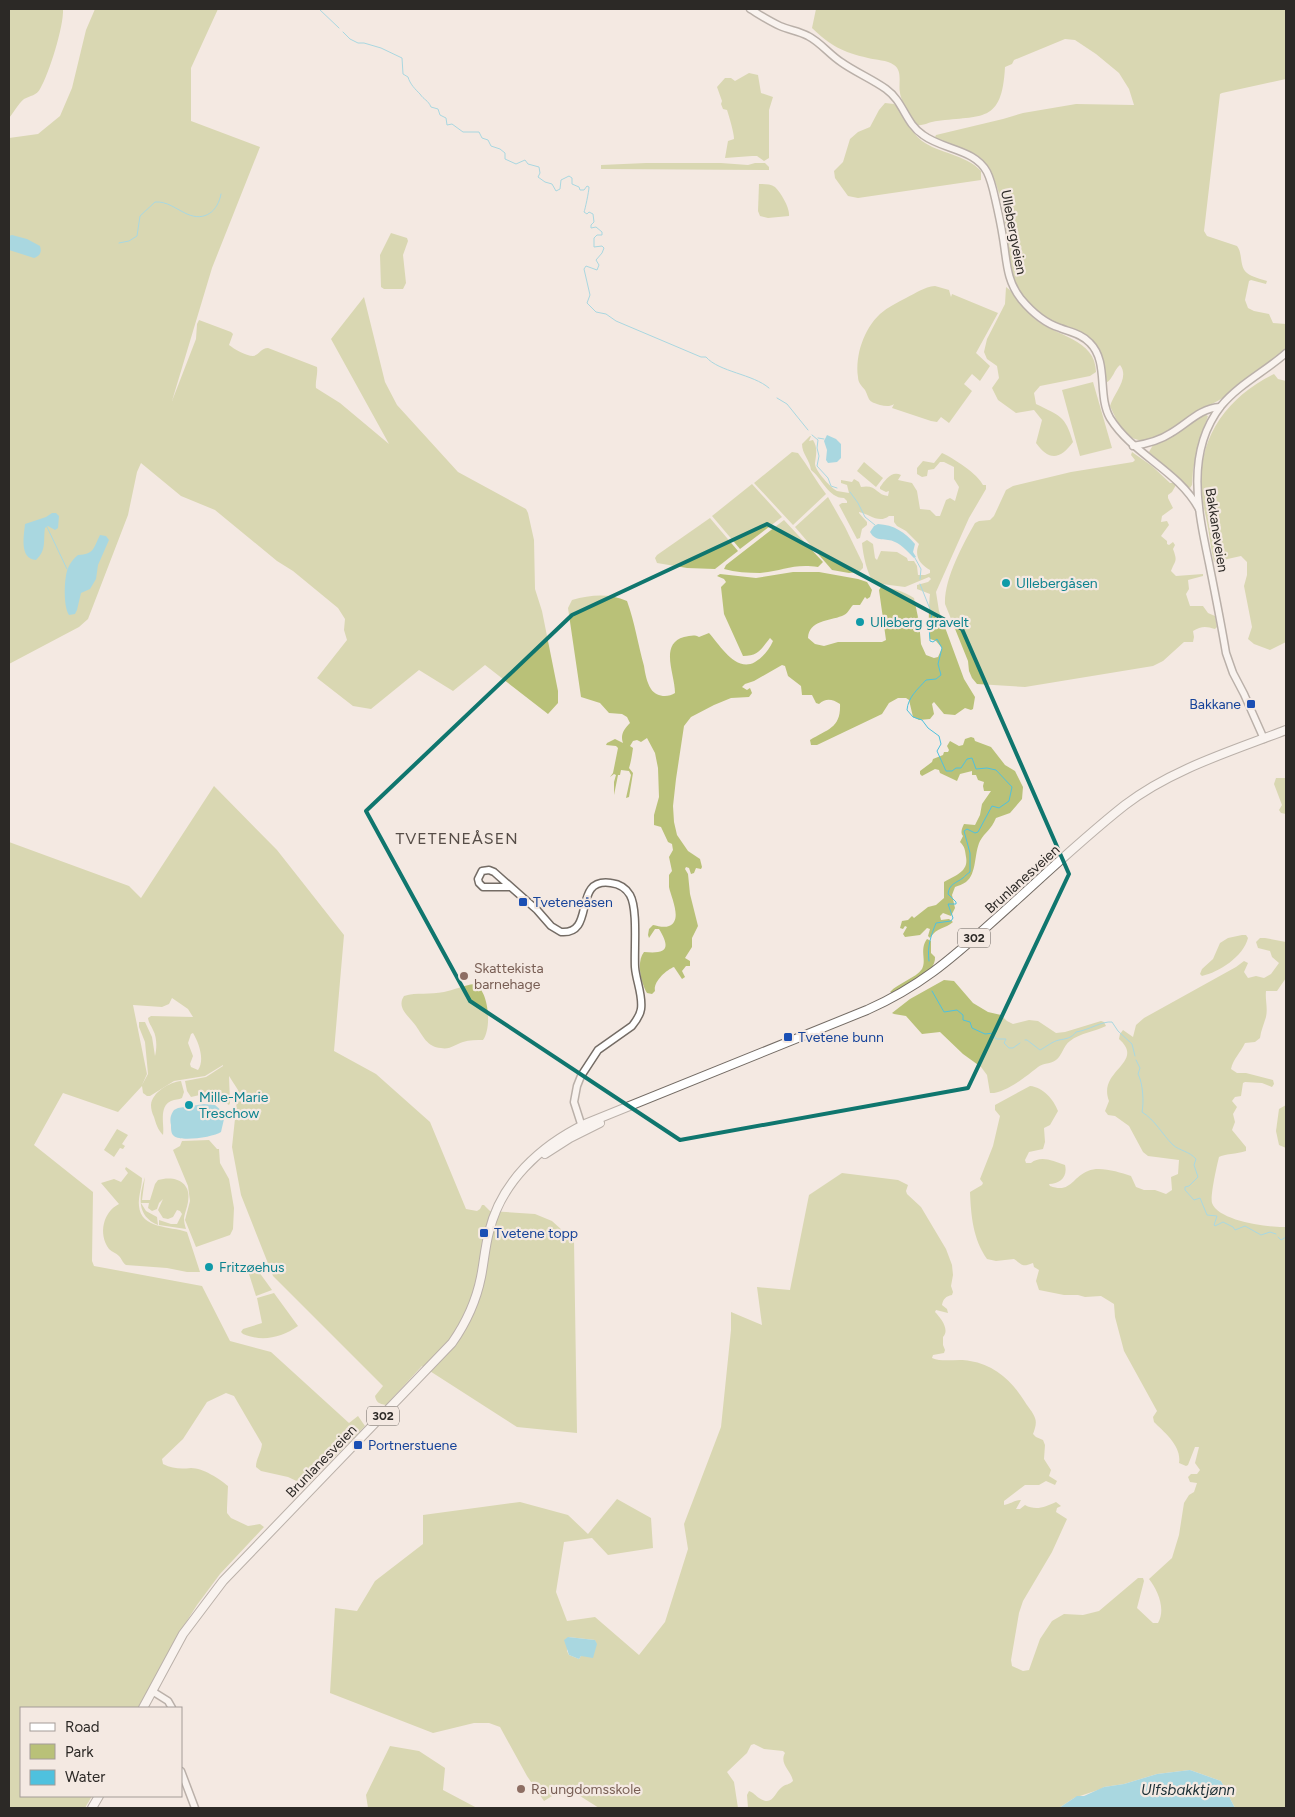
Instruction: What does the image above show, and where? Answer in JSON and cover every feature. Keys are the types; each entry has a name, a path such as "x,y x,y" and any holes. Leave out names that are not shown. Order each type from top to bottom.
{"main road":[{"name":"Brunlanesveien","path":"144,1707 198,1615 231,1572 452,1343 476,1299 491,1224 498,1205 512,1184 550,1150 583,1128 635,1104 859,1013 902,993 936,971 1102,824 1140,795 1181,772 1286,730"},
{"name":"Brunlanesveien","path":"148,1707 154,1692"},
{"path":"92,1808 98,1797"}],"street":[{"name":"Ullebergveien","path":"750,9 776,24 815,40 842,63 893,95 901,104 912,125 922,134 940,145 966,154 981,164 991,181 1002,233 1006,267 1013,287 1040,318 1053,326 1081,336 1093,346 1100,360 1104,401 1107,411 1118,430 1133,446 1180,484 1193,498 1199,509"},
{"name":"Bakkaneveien","path":"1264,739 1233,673 1226,653 1199,509 1197,478 1199,453 1206,430 1220,407 1238,390 1286,353"},
{"path":"1133,446 1159,440 1199,414 1212,408 1220,407"},
{"path":"510,887 483,887 478,879 482,871 490,870 510,887 537,910 551,926 561,932 573,930 580,924 586,896 596,886 606,883 616,884 625,889 632,899 634,909 635,969 641,997 641,1009 637,1021 598,1050 581,1076 574,1095 574,1102 583,1128"},
{"path":"154,1692 168,1701 171,1707"},
{"path":"182,1774 195,1808"}],"highlighted area":[{"path":"767,524 962,629 1069,874 968,1088 680,1140 470,1001 366,811 572,615"}],"green space":[{"path":"9,9 63,9 63,17 59,38 44,82 39,91 24,99 9,118"},
{"path":"95,9 218,9 191,68 191,121 260,147 212,268 172,401 196,339 199,320 231,332 233,334 229,345 244,354 253,356 268,348 317,367 316,388 340,403 389,444 331,339 364,297 385,382 397,405 458,472 526,509 528,513 534,540 535,589 542,611 558,691 558,703 548,714 485,665 453,691 419,670 371,709 353,706 317,678 347,640 344,630 345,619 338,608 215,510 181,496 141,463 137,472 128,515 88,619 79,627 9,664 9,138 38,134 60,116 72,88 86,30"},
{"path":"816,9 1286,9 1286,79 1220,94 1204,231 1207,236 1237,246 1242,264 1247,273 1267,281 1266,284 1249,281 1245,300 1248,308 1269,314 1273,323 1286,324 1286,351 1232,392 1200,410 1168,432 1151,439 1143,440 1130,437 1120,425 1110,406 1122,380 1123,370 1120,365 1106,383 1102,356 1093,341 1077,331 1058,325 1032,308 1014,283 1009,261 1003,209 991,172 978,156 964,149 939,141 935,137 936,135 1023,113 1076,104 1134,105 1129,89 1119,73 1075,40 1065,39 1014,60 1012,64 1005,67 999,99 994,108 987,113 917,125 906,110 902,100 897,68 888,62 859,56 837,48 812,28"},
{"path":"749,73 758,75 761,93 773,97 769,110 769,158 764,161 757,156 725,158 728,141 734,139 734,136 727,110 723,109 717,87 725,78 731,78 735,81"},
{"path":"885,103 894,104 914,133 922,141 975,165 981,171 981,180 858,198 848,196 835,178 834,171 843,162 850,139 858,132 870,127"},
{"path":"646,163 748,165 765,163 769,170 601,169 601,165"},
{"path":"759,184 775,187 785,201 789,216 768,218 760,216 758,211"},
{"path":"391,233 407,238 408,241 403,255 406,283 403,289 384,289 381,287 380,255"},
{"path":"935,286 949,290 951,297 952,294 998,313 976,353 990,366 980,381 972,374 964,384 972,391 949,423 941,417 937,422 931,421 892,408 894,404 886,406 873,402 858,379 859,351 865,335 874,320 883,311 896,303 924,289"},
{"path":"1006,287 1035,319 1082,345 1094,361 1096,372 1090,376 1040,386 1034,393 1036,404 1060,417 1070,433 1073,442 1059,455 1054,456 1045,453 1036,443 1042,420 1034,410 1016,413 998,400 992,388 999,378 997,366 987,359 984,352 987,339 1005,304"},
{"path":"1274,374 1278,379 1286,381 1286,642 1270,650 1254,644 1248,639 1252,627 1244,586 1247,575 1247,562 1241,556 1214,562 1202,500 1201,471 1210,436 1229,407 1257,383"},
{"path":"1093,382 1112,448 1080,456 1062,390"},
{"path":"1208,416 1199,440 1190,488 1149,452 1153,445 1169,438 1196,419"},
{"path":"810,436 809,441 813,440 816,446 815,466 827,483 837,491 849,493 847,485 841,483 841,480 852,482 854,479 859,482 861,487 873,488 881,494 888,496 889,491 886,492 880,489 880,487 889,476 898,474 901,475 898,480 912,483 917,491 920,509 930,510 936,516 940,516 946,500 950,498 955,501 959,487 954,479 954,467 940,462 934,469 928,470 927,476 922,477 917,474 917,468 923,461 934,463 942,453 965,467 983,485 986,485 986,489 969,518 936,592 939,611 964,679 975,697 973,709 965,708 955,715 944,714 934,702 932,704 934,714 930,719 919,720 913,717 909,700 898,698 889,703 882,714 817,745 811,745 810,740 836,723 840,712 840,704 829,700 819,704 816,703 812,695 802,695 801,686 788,676 785,666 782,665 745,684 742,687 747,690 750,688 752,693 749,697 731,698 691,717 684,726 673,806 677,835 688,851 700,859 702,867 701,869 696,868 694,873 691,874 689,868 686,867 685,869 688,874 690,894 698,926 692,938 692,947 685,958 690,961 690,966 686,966 682,971 685,977 682,979 674,967 661,977 652,994 647,993 640,972 642,956 644,952 661,951 666,946 659,929 655,929 649,938 649,929 653,925 669,926 673,923 676,914 669,887 669,875 672,871 669,857 673,850 672,844 668,842 661,827 654,825 654,815 659,797 658,768 655,753 647,738 641,742 633,741 630,746 633,748 629,768 633,773 629,797 626,798 631,775 629,771 621,770 620,775 618,775 614,795 616,775 614,774 610,777 613,773 618,748 606,745 615,739 623,743 623,732 630,723 627,717 622,714 609,713 600,703 581,697 568,608 572,600 600,596 620,598 627,601 648,684 653,692 662,696 669,696 675,693 670,653 676,641 684,637 694,635 699,637 709,633 729,656 741,664 755,662 763,656 773,641 770,638 762,649 753,655 743,656 724,614 721,587 726,582 717,576 720,574 756,578 793,572 819,572 867,582 872,590 870,597 867,599 865,597 860,605 853,605 844,615 816,624 809,632 808,638 815,644 824,646 838,642 882,642 886,640 879,590 881,587 898,590 914,598 921,644 926,655 934,658 938,657 942,648 936,641 930,639 929,636 930,594 917,589 917,585 928,582 931,579 929,577 905,587 874,583 869,575 862,543 867,540 873,544 877,560 881,551 897,552 907,558 908,561 914,561 917,566 918,575 925,575 930,573 930,570 923,565 917,555 919,544 906,531 897,526 894,522 894,516 878,519 859,512 867,522 867,525 862,529 860,538 857,539 839,505 847,503 847,501 829,491 811,470 802,444"},
{"path":"792,452 798,453 826,494 793,525 754,483"},
{"path":"1132,452 1152,466 1170,483 1176,485 1168,495 1173,508 1162,516 1161,522 1167,521 1169,525 1161,536 1167,541 1167,544 1169,545 1173,542 1175,545 1173,549 1175,561 1171,571 1176,576 1203,574 1203,576 1188,580 1189,589 1186,594 1190,606 1203,606 1208,613 1215,616 1217,627 1215,629 1201,627 1193,631 1193,642 1184,642 1163,661 1153,666 1025,687 977,684 969,671 968,661 945,604 951,573 975,523 990,520 994,516 1006,490 1013,486 1071,472 1133,462 1135,460 1131,455"},
{"path":"864,462 883,478 876,487 857,471"},
{"path":"752,484 782,517 740,549 712,516"},
{"path":"828,497 863,564 863,568 859,572 849,573 832,570 795,527"},
{"path":"710,518 738,551 715,569 687,568 657,563 655,558 657,555"},
{"path":"784,520 823,562 818,567 795,567 760,573 724,569 726,565"},
{"path":"971,737 975,741 991,747 1005,765 1015,771 1023,787 1022,799 1010,813 996,818 980,841 974,869 970,878 955,887 952,895 955,908 951,916 943,913 940,916 941,920 949,919 953,922 935,932 930,938 928,936 930,929 927,928 920,935 905,937 903,934 907,927 900,928 902,921 908,920 912,916 914,918 928,907 936,905 944,898 944,882 963,870 966,862 965,850 960,842 963,836 962,829 964,824 975,825 980,815 982,804 991,791 984,791 984,782 978,780 976,775 972,775 972,771 960,774 957,781 940,773 939,770 935,769 922,776 920,771 932,762 933,759 943,755 944,752 948,752 947,746 950,741 959,746 963,745 965,739"},
{"path":"1276,778 1286,779 1286,814 1281,813 1279,810 1282,805 1274,784"},
{"path":"214,786 277,850 344,935 334,1051 376,1074 430,1122 466,1209 477,1211 484,1205 490,1211 535,1214 552,1221 574,1241 577,1433 517,1427 422,1366 386,1405 377,1401 375,1396 383,1386 273,1276 241,1195 232,1147 238,1090 229,1076 229,1105 218,1098 207,1097 204,1094 191,1097 187,1091 185,1081 206,1077 223,1065 205,1076 174,1081 150,1096 143,1093 142,1086 118,1112 63,1093 34,1145 93,1192 92,1261 94,1266 202,1286 230,1341 271,1352 349,1423 358,1416 365,1426 305,1485 288,1477 261,1471 256,1467 262,1444 234,1396 226,1393 207,1402 183,1439 162,1459 163,1464 177,1468 196,1468 216,1477 228,1486 227,1513 231,1518 248,1526 260,1524 264,1527 220,1574 197,1605 139,1707 20,1707 20,1797 91,1797 85,1808 9,1808 9,842 129,886 141,898","holes":["172,998 188,1009 193,1017 151,1016 148,1018 156,1039 155,1056 152,1037 145,1022 139,1022 145,1042 148,1074 142,1085 147,1074 133,1005 162,1007 169,1004","193,1033 201,1057 198,1070 191,1067 190,1064 193,1056 188,1043 191,1034"]},
{"path":"1246,935 1248,938 1245,945 1230,963 1209,974 1202,976 1200,974 1202,969 1213,959 1220,943 1228,938"},
{"path":"1260,938 1265,938 1286,942 1286,978 1277,991 1266,991 1267,1014 1260,1038 1255,1042 1245,1043 1233,1062 1231,1069 1237,1073 1246,1073 1273,1080 1274,1084 1272,1087 1262,1083 1245,1082 1243,1083 1241,1096 1235,1097 1232,1101 1237,1107 1233,1114 1235,1122 1232,1130 1246,1147 1246,1151 1219,1157 1212,1203 1216,1209 1234,1219 1257,1225 1286,1227 1286,1808 1235,1808 1221,1781 1190,1770 1157,1774 1124,1784 1104,1787 1074,1798 1059,1808 748,1808 747,1795 749,1791 767,1801 773,1798 782,1787 793,1781 784,1764 785,1753 783,1751 764,1749 754,1744 727,1772 734,1782 738,1808 599,1808 580,1796 566,1791 557,1793 544,1801 527,1776 500,1727 489,1723 474,1723 433,1733 330,1693 335,1608 357,1611 375,1581 423,1544 423,1515 520,1502 568,1515 588,1534 617,1499 651,1518 653,1548 608,1555 592,1538 564,1542 556,1592 567,1621 595,1617 639,1655 665,1622 688,1549 684,1524 721,1427 731,1330 731,1312 762,1325 757,1287 790,1290 809,1195 842,1173 898,1180 908,1185 907,1194 921,1207 946,1249 952,1265 951,1286 953,1292 952,1295 945,1298 942,1305 947,1309 948,1313 936,1310 935,1312 942,1321 946,1331 943,1337 945,1350 944,1353 933,1355 932,1358 965,1360 979,1363 1002,1375 1020,1394 1033,1414 1036,1422 1033,1434 1043,1440 1045,1445 1044,1459 1051,1470 1049,1476 1057,1481 1055,1485 1046,1481 1039,1485 1025,1485 1004,1501 1004,1505 1021,1500 1016,1509 1020,1509 1025,1505 1037,1508 1056,1502 1061,1506 1057,1508 1056,1512 1067,1519 1052,1552 1023,1601 1019,1613 1011,1660 1012,1666 1023,1671 1029,1670 1040,1639 1052,1621 1064,1614 1083,1615 1099,1611 1138,1578 1143,1578 1144,1581 1137,1608 1153,1623 1158,1623 1161,1612 1160,1600 1149,1579 1172,1558 1179,1535 1184,1503 1189,1495 1194,1492 1197,1483 1190,1482 1188,1477 1191,1474 1197,1474 1200,1470 1195,1463 1199,1447 1195,1447 1188,1465 1179,1463 1178,1451 1175,1445 1154,1422 1153,1417 1157,1411 1124,1351 1115,1317 1114,1304 1101,1296 1064,1295 1039,1290 1036,1281 1039,1270 1034,1267 1033,1263 1025,1265 1014,1259 996,1261 987,1259 976,1235 972,1218 970,1192 983,1183 980,1179 993,1146 1000,1116 995,1110 995,1105 1030,1086 1039,1089 1047,1095 1058,1111 1050,1125 1044,1128 1045,1142 1043,1149 1029,1152 1025,1160 1026,1163 1039,1159 1065,1165 1066,1169 1062,1179 1057,1183 1049,1184 1050,1186 1063,1188 1088,1171 1098,1169 1131,1176 1136,1187 1144,1190 1155,1190 1166,1194 1172,1190 1171,1177 1178,1174 1179,1160 1148,1156 1143,1152 1129,1126 1115,1116 1108,1115 1105,1111 1109,1101 1107,1090 1109,1082 1125,1061 1127,1054 1126,1047 1119,1039 1120,1034 1123,1030 1133,1037 1136,1025 1144,1018 1244,961 1248,963 1244,972 1248,978 1256,976 1264,978 1271,974 1279,963 1272,957 1270,951 1258,948 1256,942","holes":["568,1637 595,1640 596,1645 579,1659 569,1655 567,1651"]},
{"path":"927,939 931,941 931,953 935,957 931,969 912,983 892,993 890,992 922,969 924,962 923,951"},
{"path":"944,980 954,981 973,1003 988,1012 1001,1015 1013,1024 1029,1020 1038,1021 1056,1033 1101,1021 1106,1026 1074,1038 1056,1060 1040,1066 1002,1091 990,1093 987,1075 981,1067 963,1054 940,1032 922,1034 906,1016 892,1013 910,999"},
{"path":"475,984 483,994 488,1010 488,1027 483,1040 465,1041 447,1048 432,1046 402,1008 404,996 444,992"},
{"path":"181,1081 184,1092 182,1098 171,1101 163,1112 163,1135 157,1127 152,1112 152,1100 162,1088"},
{"path":"1286,1105 1286,1148 1279,1145 1276,1131 1279,1109"},
{"path":"117,1129 128,1135 122,1144 125,1146 123,1149 120,1148 114,1157 104,1150"},
{"path":"209,1140 219,1149 220,1163 229,1179 234,1208 233,1229 230,1235 196,1247 185,1220 190,1201 188,1186 173,1150 180,1146 182,1141"},
{"path":"126,1167 142,1178 139,1206 145,1219 157,1225 187,1232 200,1272 126,1265 119,1256 109,1249 104,1237 104,1224 109,1212 119,1204 101,1183 114,1179 121,1182 128,1173 125,1169"},
{"path":"145,1177 142,1200 150,1200 158,1180 176,1179 181,1182 185,1185 189,1195 184,1218 186,1229 159,1225 159,1220 177,1224 182,1214 177,1210 173,1217 163,1218 158,1210 163,1199 157,1209 152,1211 148,1208 149,1203 141,1203"},
{"path":"141,1203 146,1211 157,1217 158,1225 151,1221 143,1211"},
{"path":"254,1269 259,1272 272,1290 256,1296 248,1271"},
{"path":"274,1293 298,1326 271,1338 257,1338 243,1334 241,1332 243,1329 262,1323 257,1298"},
{"path":"390,1746 419,1751 445,1768 443,1790 477,1808 368,1808 366,1795"}],"water":[{"path":"9,236 27,239 40,246 41,252 34,258 9,250"},
{"path":"827,435 836,439 841,444 841,458 837,462 828,463 826,460 827,450 824,441"},
{"path":"56,513 59,516 58,528 55,530 48,526 45,528 42,552 36,560 31,559 27,556 24,546 25,524"},
{"path":"878,524 899,530 907,536 915,544 913,552 916,557 914,558 895,542 875,538 870,532"},
{"path":"100,535 106,536 109,540 98,565 96,579 90,589 81,593 75,614 69,615 65,592 68,568 78,555 92,550"},
{"path":"204,1104 215,1105 223,1112 224,1119 221,1132 212,1136 190,1139 178,1138 173,1135 170,1119 174,1110"},
{"path":"568,1637 595,1640 597,1644 593,1658 581,1656 579,1659 569,1655 564,1640"},
{"name":"Ulfsbakktjønn","path":"1190,1770 1221,1781 1235,1808 1059,1808 1077,1796 1084,1796 1104,1787 1124,1784 1157,1774"}],"waterway":[{"path":"319,9 339,28"},
{"path":"343,32 350,39 358,43 381,48 402,58 403,74 408,77 413,86 431,107 438,109 440,115 446,118 447,125 452,124 463,132 479,132 482,138 488,140 491,146 505,153 505,159 516,164 525,160 528,164 539,167 540,173 538,177 552,184 556,191 560,189 561,180 569,176 572,178 572,184 579,187 580,190 584,190 587,186 589,187 584,212 593,214 594,222 591,228 596,227 602,232 602,235 597,235 594,238 594,247 602,246 604,248 596,260 599,265 597,270 586,266 584,269 590,295 587,303 596,312 606,314 616,321 701,357 706,357 719,366 754,379 769,388"},
{"path":"119,243 129,241 137,236 140,216 155,202 167,204 187,214 199,217 205,216 214,210 221,194"},
{"path":"777,398 787,404 808,430"},
{"path":"812,435 818,440 819,456 817,466 828,478 831,486 837,488"},
{"path":"818,438 824,439"},
{"path":"850,492 865,517 875,525"},
{"path":"47,527 67,569"},
{"path":"915,558 921,569 920,579"},
{"path":"920,584 932,614 929,625 930,641 933,642 937,639 942,648 938,664 941,675 936,679 926,680 911,697 907,710 913,717 922,720 928,728 939,736 941,744 937,751 946,771 961,768 967,759 972,758 976,769 987,768 996,770 1012,787 1009,801 999,808 992,806 978,832 975,833 967,829 964,831 970,853 970,872 950,888 948,894 956,902 956,904 948,904 953,918 951,921 936,923 929,946 929,961"},
{"path":"932,991 944,1012 957,1010 963,1015 963,1020 970,1022 972,1028 985,1034 994,1033 997,1039 1006,1039 1004,1043 1009,1048 1013,1048 1020,1043"},
{"path":"1025,1040 1040,1050 1054,1042 1066,1039 1076,1032 1112,1022 1118,1031 1132,1044 1135,1056"},
{"path":"1136,1060 1140,1068 1138,1074 1143,1093 1142,1112 1155,1123 1173,1145 1196,1159 1194,1165 1198,1177 1189,1186 1185,1187 1185,1190 1194,1200 1200,1198 1207,1215 1217,1216 1215,1226 1223,1222 1235,1230 1245,1226 1261,1235 1270,1232 1276,1234"},
{"path":"1278,1237 1281,1240 1286,1237"}],"place":[{"name":"Ullebergåsen","path":"1006,583"},
{"name":"Ulleberg gravelt","path":"860,622"},
{"name":"Bakkane","path":"1251,704"},
{"name":"Tveteneåsen","path":"523,902"},
{"name":"Skattekista barnehage","path":"464,976"},
{"name":"Tvetene bunn","path":"788,1037"},
{"name":"Mille-Marie Treschow","path":"189,1105"},
{"name":"Tvetene topp","path":"484,1233"},
{"name":"Fritzøehus","path":"209,1267"},
{"name":"Portnerstuene","path":"358,1445"},
{"name":"Ra ungdomsskole","path":"521,1789"}],"district":[{"name":"TVETENEÅSEN","path":"457,838"}]}
